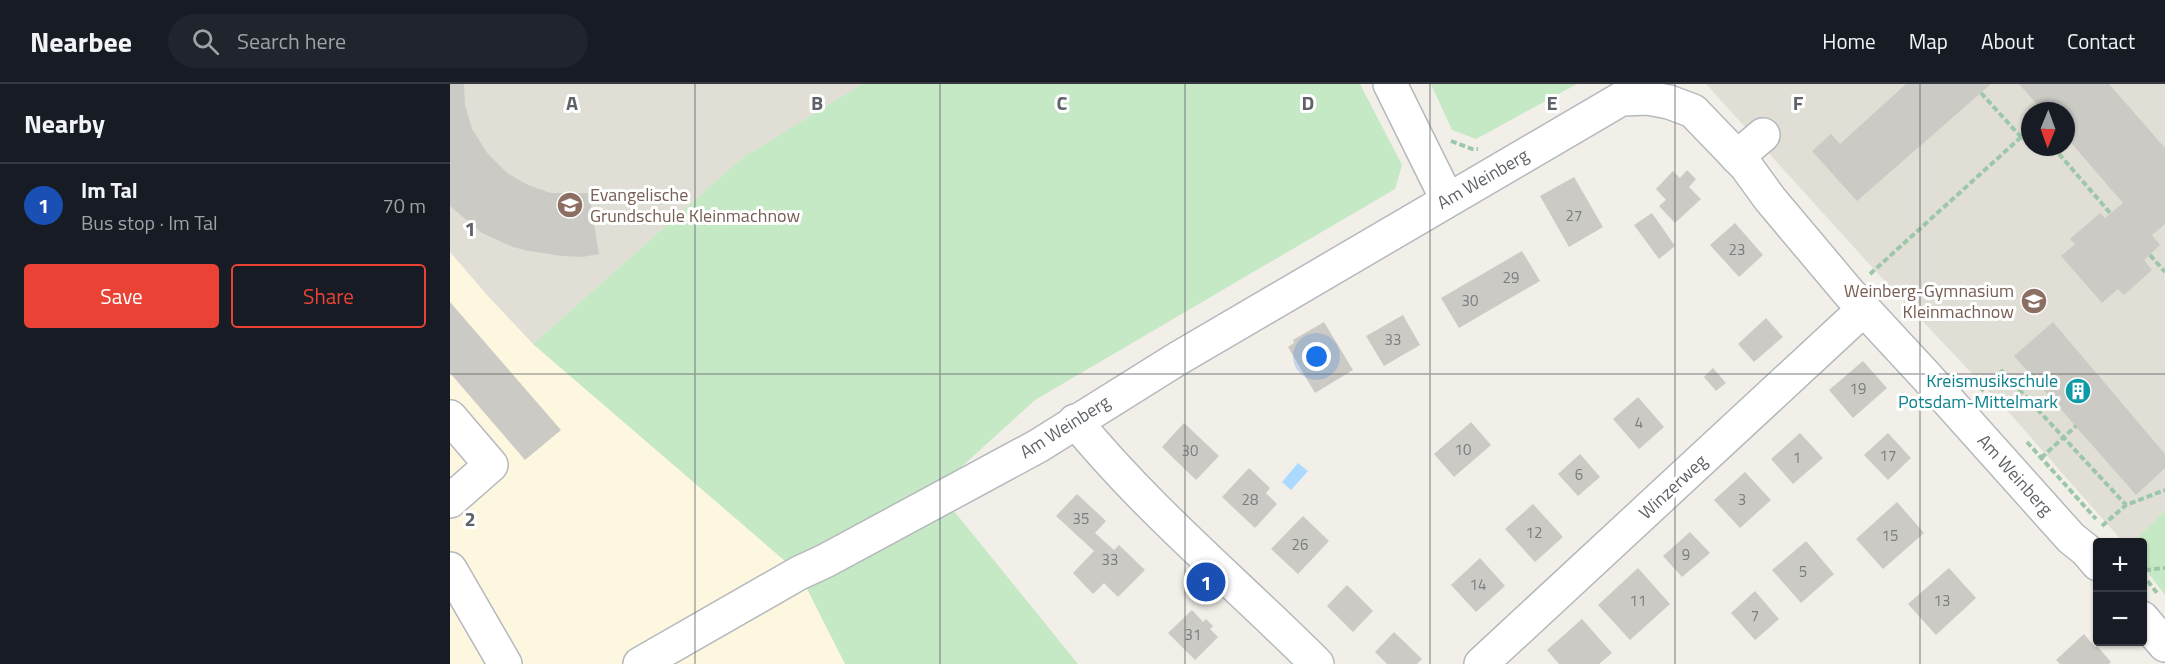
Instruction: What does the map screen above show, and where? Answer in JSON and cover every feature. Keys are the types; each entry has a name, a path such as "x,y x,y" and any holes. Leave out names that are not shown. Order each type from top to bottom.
{"street":[{"path":"1390,84 1447,199"},
{"name":"Am Weinberg","path":"640,664 753,598 1038,446 1177,358 1621,99 1648,98 1669,102 1693,111 1737,157 1856,301 2071,538 2093,559"},
{"path":"1737,157 1763,135"},
{"name":"Winzerweg","path":"1481,664 1856,301"},
{"path":"450,417 491,465 450,501"},
{"path":"1075,421 1100,451 1195,549 1317,664"},
{"path":"450,569 505,664"},
{"path":"2151,607 2165,645"}],"path":[{"path":"1856,301 1860,280 1874,271 2021,137 1982,93"},
{"path":"2061,156 2111,214"},
{"path":"2150,255 2165,273"},
{"path":"1981,391 2002,371 2126,505"},
{"path":"2052,448 2076,426"},
{"path":"2102,526 2126,505 2165,490"},
{"path":"2147,570 2165,568"},
{"path":"2147,592 2151,607"}],"shaded area":[{"name":"Evangelische Grundschule Kleinmachnow","path":"450,84 862,84 742,158 533,344 450,252"},
{"name":"Weinberg-Gymnasium Kleinmachnow","path":"1706,84 2165,84 2165,510 2137,538 2119,538 2011,415 1881,277"},
{"path":"450,252 533,344 799,573 845,664 450,664"}],"green space":[{"path":"862,84 1360,84 1402,165 1395,189 1035,400 938,488 953,510 1078,664 845,664 799,573 533,344 742,158"},
{"path":"1431,84 1577,84 1476,139 1452,130"},
{"path":"2165,510 2165,595 2147,571 2147,538 2137,538"}],"water":[{"path":"1298,463 1308,471 1291,490 1282,482"}],"building":[{"path":"450,84 464,84 465,105 472,129 488,154 507,173 528,185 551,193 589,193 599,254 582,257 562,256 513,247 482,233 450,206"},
{"path":"1906,84 1991,84 1857,201 1812,151 1831,134 1840,144"},
{"path":"2019,84 2109,84 2165,148 2165,224 2152,235 2160,245 2144,260 2152,270 2124,295 2118,289 2102,303 2061,256 2075,244 2070,239 2100,213 2105,218 2123,203 2075,147 2075,102 2035,102"},
{"path":"1687,170 1696,179 1689,187 1701,199 1675,223 1659,206 1666,200 1656,189 1673,171 1680,178"},
{"path":"1574,177 1603,227 1569,247 1540,196"},
{"path":"1652,213 1675,246 1659,259 1634,225"},
{"path":"1735,223 1763,255 1739,277 1710,245"},
{"path":"1522,251 1540,281 1459,328 1441,298"},
{"path":"450,302 561,430 525,460 450,373"},
{"path":"1403,315 1420,345 1384,366 1366,336"},
{"path":"1766,318 1783,337 1754,362 1738,344"},
{"path":"1324,322 1353,370 1315,393 1288,347 1294,343 1293,340"},
{"name":"Kreismusikschule Potsdam-Mittelmark","path":"2053,322 2165,454 2165,468 2136,495 2014,356"},
{"path":"1863,361 1887,388 1853,418 1829,390"},
{"path":"1713,368 1726,383 1716,391 1704,377"},
{"path":"1638,397 1664,427 1639,449 1613,419"},
{"path":"1471,422 1491,445 1454,477 1434,454"},
{"path":"1184,423 1219,456 1196,480 1162,447"},
{"path":"1800,433 1823,458 1793,484 1771,459"},
{"path":"1888,433 1911,458 1888,480 1864,455"},
{"path":"1580,454 1600,477 1578,496 1558,474"},
{"path":"1249,468 1270,488 1266,493 1277,504 1255,528 1222,497"},
{"path":"1745,472 1771,500 1740,528 1714,500"},
{"path":"1077,494 1106,521 1095,533 1114,550 1119,545 1145,570 1118,597 1104,583 1093,594 1073,573 1094,551 1056,516"},
{"path":"1897,502 1924,533 1883,569 1856,539"},
{"path":"1533,504 1563,537 1535,562 1505,529"},
{"path":"1303,516 1329,541 1298,574 1271,549"},
{"path":"1690,532 1710,553 1682,577 1663,556"},
{"path":"1806,541 1834,574 1801,603 1772,570"},
{"path":"1480,558 1505,586 1476,612 1451,585"},
{"path":"1638,568 1670,604 1630,640 1598,605"},
{"path":"1949,568 1976,598 1936,635 1908,604"},
{"path":"1347,585 1373,611 1353,632 1327,606"},
{"path":"1755,591 1779,619 1755,640 1731,613"},
{"path":"1192,610 1203,622 1206,619 1213,626 1210,629 1218,637 1195,660 1168,633"},
{"path":"1582,619 1612,653 1599,664 1559,664 1547,650"},
{"path":"1394,632 1422,659 1417,664 1387,664 1375,652"},
{"path":"2084,634 2093,646 2097,646 2111,662 2109,664 2060,664 2056,660"}],"place":[{"name":"Evangelische Grundschule Kleinmachnow","path":"570,205"},
{"name":"Weinberg-Gymnasium Kleinmachnow","path":"2034,301"},
{"name":"Kreismusikschule Potsdam-Mittelmark","path":"2078,391"},
{"name":"Im Tal","path":"1206,582"}]}
